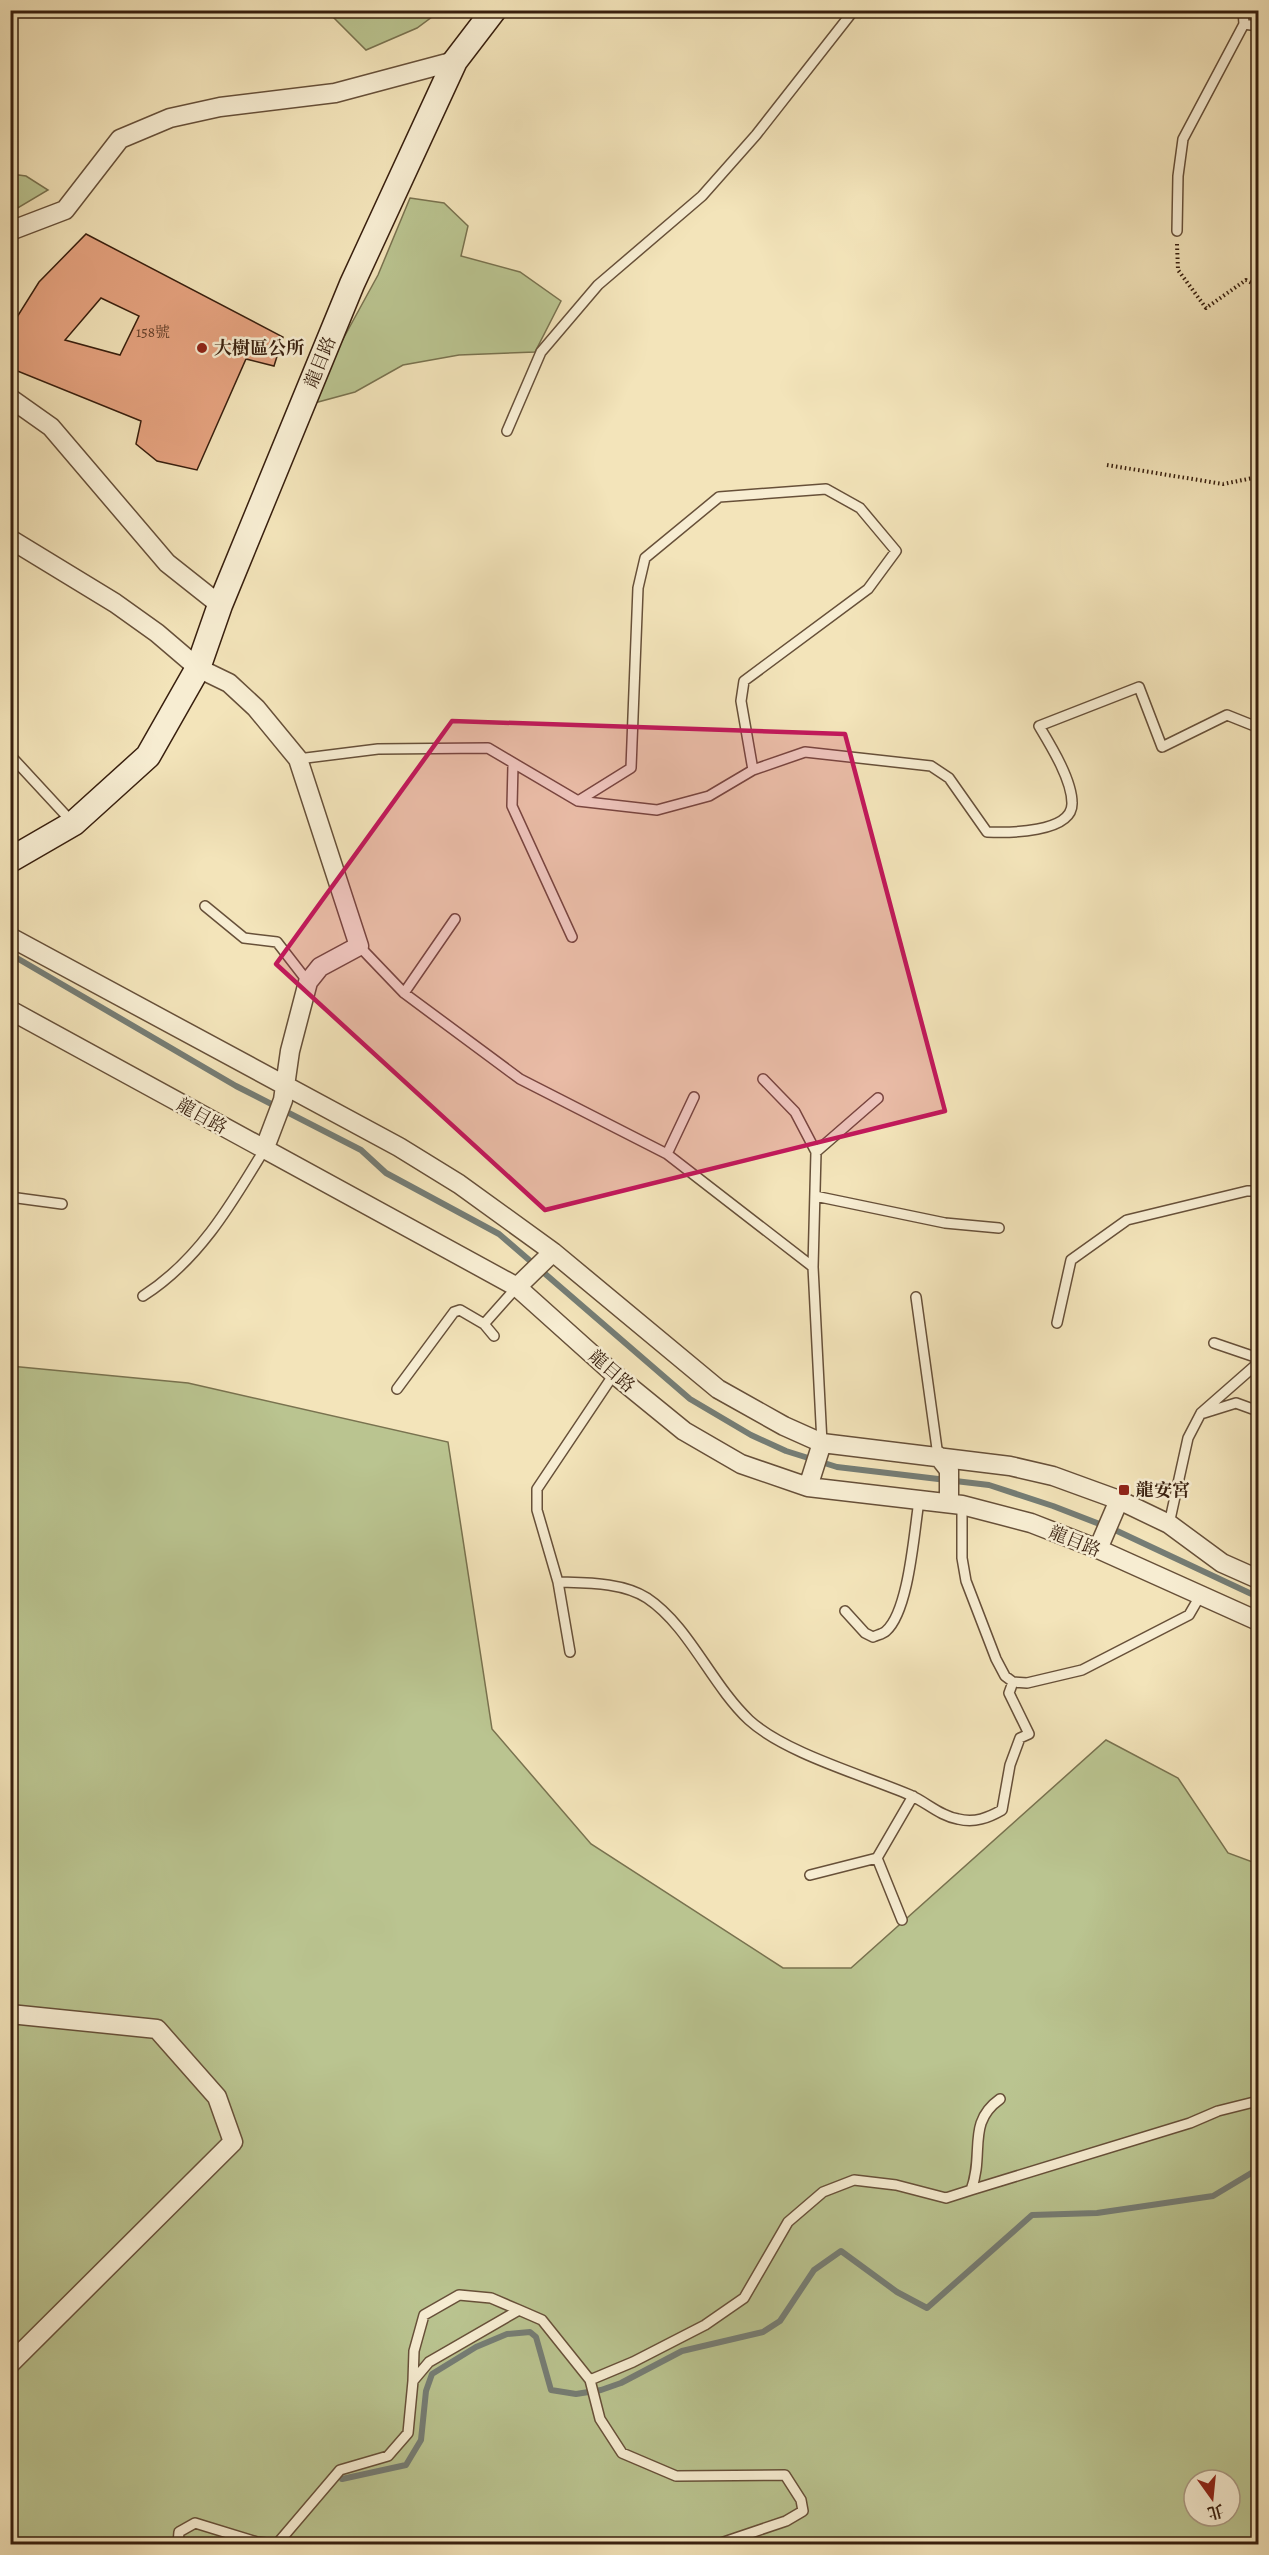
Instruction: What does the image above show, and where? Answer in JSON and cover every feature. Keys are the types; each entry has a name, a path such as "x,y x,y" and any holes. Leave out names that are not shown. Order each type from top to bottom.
{"street":[{"name":"龍目路","path":"10,860 74,823 148,756 198,668 220,605 352,284 454,62 494,10"},
{"path":"10,231 65,210 120,139 170,118 220,107 335,93 454,62"},
{"path":"10,398 51,428 167,563 220,605"},
{"path":"10,539 123,609 157,633 198,668 229,683 256,708 298,759 358,946 320,967 308,982 290,1051 283,1093 268,1143"},
{"path":"10,937 283,1093 399,1147 439,1172 552,1255 718,1389 821,1448 944,1463 1011,1466 1043,1473 1117,1505 1169,1524 1222,1563 1258,1579"},
{"name":"龍目路","path":"10,1010 268,1143 522,1282 614,1374 684,1431 741,1464 809,1481 919,1501 953,1501 1031,1523 1101,1545 1200,1596 1258,1621"},
{"path":"522,1282 552,1255"},
{"path":"809,1481 821,1448"},
{"path":"944,1463 953,1501"},
{"path":"1101,1545 1117,1505"},
{"path":"10,2014 29,2018 158,2029 217,2097 233,2142 10,2364"}],"lane":[{"path":"507,431 541,352 598,285 702,196 756,135 854,10"},
{"path":"1177,231 1178,176 1183,139 1244,24 1243,10"},
{"path":"1244,24 1258,26"},
{"path":"578,801 630,768 638,588 645,558 719,497 826,489 860,508 896,551 868,589 744,681 741,701 753,770"},
{"path":"298,759 378,749 488,748 513,765 578,801 657,810 709,796 753,770 805,752 931,766 949,778 987,832 1014,833 1055,824 1067,817 1072,804 1059,758 1040,726 1139,687 1161,747 1227,715 1257,727"},
{"path":"10,755 74,823"},
{"path":"513,765 512,806 573,937"},
{"path":"205,906 243,938 277,942 308,982"},
{"path":"404,993 455,919"},
{"path":"358,946 404,993 520,1079 667,1155 813,1267"},
{"path":"763,1080 795,1112 816,1152 813,1267 821,1448"},
{"path":"667,1155 694,1097"},
{"path":"816,1152 878,1098"},
{"path":"143,1296 166,1282 220,1222 268,1143"},
{"path":"1057,1323 1071,1260 1127,1220 1247,1191 1258,1191"},
{"path":"816,1196 945,1223 999,1228"},
{"path":"10,1197 62,1204"},
{"path":"484,1324 522,1282"},
{"path":"916,1297 944,1463"},
{"path":"397,1389 454,1312 460,1310 484,1324 494,1336"},
{"path":"1214,1343 1258,1358"},
{"path":"1169,1524 1188,1438 1202,1413 1258,1362"},
{"path":"570,1652 558,1582 537,1510 537,1489 614,1374"},
{"path":"1202,1413 1236,1404 1258,1411"},
{"path":"845,1611 865,1633 873,1637 887,1630 899,1610 904,1590 919,1501"},
{"path":"953,1501 966,1581 996,1659 1005,1676 1013,1682 1027,1683 1082,1670 1189,1616 1200,1596"},
{"path":"558,1582 587,1583 626,1589 645,1597 673,1619 723,1691 750,1721 781,1741 838,1767 913,1796 956,1819 974,1821 1002,1810 1010,1765 1020,1737 1029,1734 1009,1693 1013,1682"},
{"path":"810,1875 877,1857 913,1796"},
{"path":"877,1857 902,1920"},
{"path":"971,2190 976,2176 980,2121 986,2109 1000,2099"},
{"path":"590,2380 633,2362 705,2325 744,2298 788,2222 823,2192 854,2180 896,2185 946,2198 1190,2124 1218,2111 1258,2101"},
{"path":"178,2544 179,2532 195,2523 257,2542 276,2544 340,2470 388,2456 408,2433 414,2351 424,2315 459,2295 491,2298 542,2320 590,2380 600,2419 622,2453 676,2476 785,2475 801,2500 803,2511 786,2521 718,2544"},
{"path":"413,2381 429,2362 519,2310"}],"path":[{"path":"1177,231 1178,270 1206,308 1246,280 1258,286"},
{"path":"1107,465 1223,484 1258,477"}],"highlighted area":[{"path":"452,721 845,734 945,1111 545,1210 276,964"}],"green space":[{"path":"327,11 440,11 417,28 366,50"},
{"path":"11,174 26,176 48,190 11,212"},
{"path":"410,198 444,203 468,226 461,256 520,272 561,301 535,352 459,355 403,365 355,392 307,405 378,275"},
{"path":"10,1366 188,1383 448,1442 492,1729 591,1844 783,1968 851,1968 1106,1740 1178,1778 1228,1853 1258,1864 1258,2544 11,2544"}],"building":[{"name":"大樹區公所","path":"86,234 283,337 274,366 246,359 197,470 157,461 136,444 141,421 10,368 12,325 39,282","holes":["101,298 139,316 120,355 65,340"]}],"waterway":[{"path":"10,954 236,1086 361,1150 386,1173 499,1234 690,1399 751,1435 786,1451 837,1467 989,1485 1115,1530 1258,1597"},
{"path":"342,2479 406,2465 421,2440 426,2391 432,2374 476,2347 507,2334 530,2332 536,2337 551,2390 576,2394 601,2390 621,2383 682,2351 763,2332 780,2321 814,2270 841,2251 897,2292 927,2308 1032,2215 1097,2213 1213,2196 1258,2169"}],"place":[{"name":"大樹區公所","path":"202,348"},
{"name":"龍安宮","path":"1124,1490"}]}
